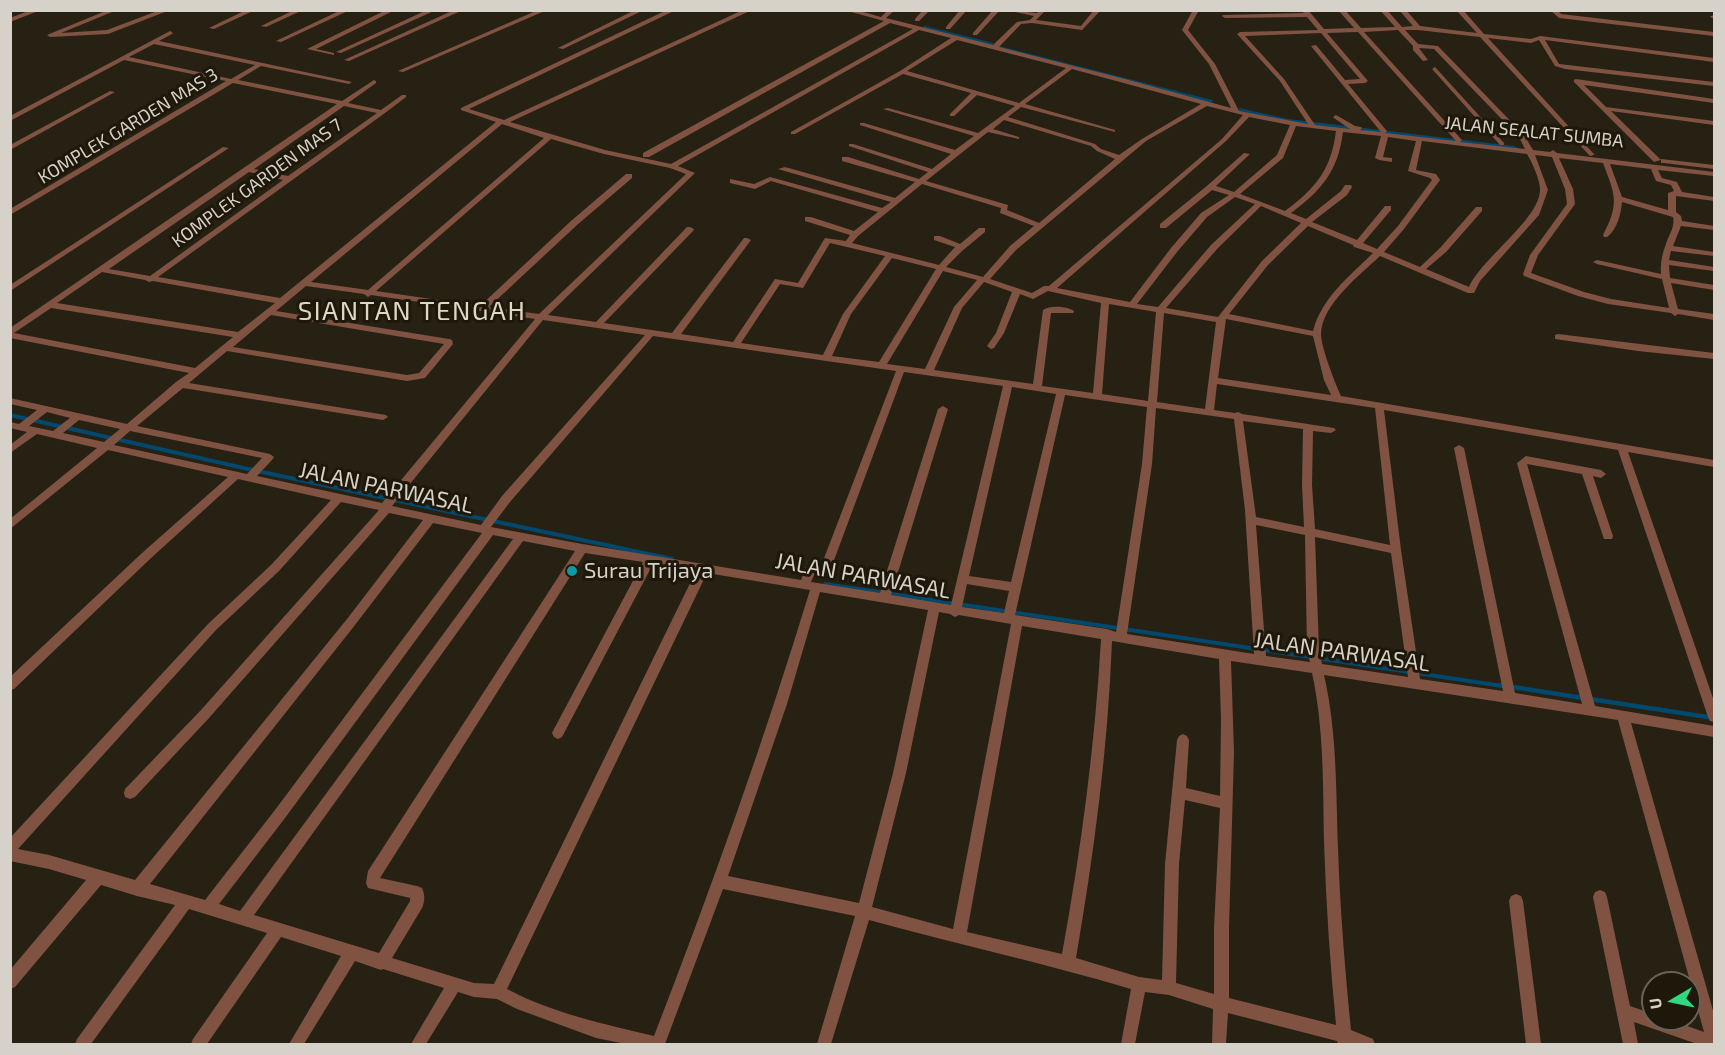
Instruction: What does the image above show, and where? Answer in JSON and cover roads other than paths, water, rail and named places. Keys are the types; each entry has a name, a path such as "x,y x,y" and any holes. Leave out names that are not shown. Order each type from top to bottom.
{"street":[{"path":"10,20 38,10"},
{"path":"114,10 50,35 102,33 167,10"},
{"path":"212,28 252,10"},
{"path":"264,26 300,10"},
{"path":"279,41 347,10"},
{"path":"392,10 310,49 335,53 432,10"},
{"path":"347,60 460,10"},
{"path":"400,71 544,10"},
{"path":"561,48 640,10"},
{"path":"129,793 213,705 386,507 541,317 691,173 672,166 604,152 463,109 673,10"},
{"path":"10,525 195,370 503,122 749,10"},
{"path":"847,10 886,20 917,24 956,38 1247,115 1294,124 1311,124 1340,130 1385,134 1419,141 1454,141 1529,150 1606,162 1655,163 1714,174"},
{"path":"646,155 886,20 892,10"},
{"path":"672,166 814,86 917,24 927,10"},
{"path":"948,28 964,10"},
{"path":"975,34 997,10"},
{"path":"1009,10 1041,13"},
{"path":"994,48 1019,23 1032,21 1082,28 1098,10"},
{"path":"1196,10 1185,30 1212,64 1236,112"},
{"path":"1341,10 1454,141"},
{"path":"1383,10 1416,46 1417,51 1425,60"},
{"path":"1402,10 1418,28"},
{"path":"1459,10 1591,154"},
{"path":"1032,21 1041,13"},
{"path":"1223,13 1306,13 1365,81 1344,82"},
{"path":"1223,13 1282,80 1311,124"},
{"path":"1555,13 1714,35"},
{"path":"1236,29 1322,31 1418,28 1534,42 1540,38 1714,60"},
{"path":"10,119 170,33"},
{"path":"793,134 902,72 956,38"},
{"path":"1540,38 1557,65 1714,84"},
{"path":"153,42 349,82"},
{"path":"1314,46 1385,134"},
{"path":"1211,186 1260,203 1471,291 1484,270 1536,212 1544,190 1522,136 1436,46 1416,46"},
{"path":"123,58 383,112"},
{"name":"KOMPLEK GARDEN MAS 3","path":"10,213 260,64"},
{"path":"846,243 956,153 1071,67"},
{"path":"1565,67 1655,163 1659,179 1674,184 1679,194"},
{"path":"1435,69 1502,144"},
{"path":"902,72 1113,131"},
{"path":"790,76 798,80"},
{"path":"10,334 374,82"},
{"path":"1577,82 1714,101"},
{"path":"806,83 814,86"},
{"path":"10,148 112,92"},
{"path":"952,115 976,92"},
{"name":"KOMPLEK GARDEN MAS 7","path":"149,280 404,96"},
{"path":"928,373 958,308 1003,256 1144,140 1207,104"},
{"path":"1602,108 1713,125"},
{"path":"886,109 981,136"},
{"path":"1051,289 1216,147 1247,115"},
{"path":"1336,117 1352,130"},
{"path":"1004,118 1094,145 1099,150 1120,158"},
{"path":"862,124 956,153"},
{"path":"1132,305 1204,215 1236,194 1280,156 1294,124"},
{"path":"989,130 1017,138"},
{"path":"1285,214 1329,174 1334,163 1340,130"},
{"path":"1385,134 1379,158 1389,160"},
{"name":"JALAN SEALAT SUMBA","path":"1385,134 1502,144 1529,150"},
{"path":"368,294 549,136"},
{"path":"1338,399 1327,373 1317,334 1318,325 1329,304 1345,284 1378,253 1436,180 1433,176 1413,171 1419,141"},
{"path":"851,145 934,172"},
{"path":"10,289 225,148"},
{"path":"1553,153 1569,189 1571,204 1534,255 1527,274 1581,294 1676,313 1714,317"},
{"name":"JALAN SEALAT SUMBA","path":"1553,153 1591,154 1655,163 1714,167"},
{"path":"1162,226 1246,154"},
{"path":"845,159 1005,207 1003,211 1040,226"},
{"path":"1606,162 1620,199 1617,217 1607,236"},
{"path":"246,169 290,179"},
{"path":"782,169 897,201"},
{"path":"482,309 574,223 629,176"},
{"path":"732,182 755,187 769,179 884,211"},
{"path":"1209,411 1222,318 1265,264 1304,223 1340,197 1348,187"},
{"path":"1672,213 1672,193 1714,199"},
{"path":"1620,199 1677,216 1678,223 1667,248 1664,262 1665,278 1676,313"},
{"path":"1068,963 1090,822 1106,672 1123,612 1138,521 1153,405 1160,310 1214,247 1260,203"},
{"path":"1357,245 1388,208"},
{"path":"1421,270 1443,250 1479,209"},
{"path":"808,219 855,234"},
{"path":"1678,223 1714,228"},
{"path":"598,325 690,229"},
{"path":"881,366 940,269 982,230"},
{"path":"938,238 959,246 959,249"},
{"path":"674,337 747,240"},
{"path":"735,345 778,281 800,286 828,240 983,279 1035,296 1044,288 1105,301 1317,334"},
{"path":"1667,248 1714,254"},
{"path":"826,358 847,314 890,256"},
{"path":"1598,262 1714,287"},
{"path":"1664,262 1714,269"},
{"path":"104,267 103,272 280,301"},
{"path":"302,283 1331,430"},
{"path":"991,346 1000,333 1017,291"},
{"path":"1097,396 1105,301"},
{"path":"50,305 238,335"},
{"path":"1037,388 1047,310 1070,310"},
{"path":"223,348 407,378 422,376 449,344 449,342 267,312"},
{"path":"207,908 300,787 488,525 651,333"},
{"path":"10,334 195,370"},
{"path":"1558,337 1714,356"},
{"path":"10,854 49,862 137,889 186,901 351,954 474,990 498,992 517,1002 596,1030 658,1044 720,882 791,673 810,587 810,570 825,571 901,369"},
{"path":"1212,380 1338,399 1714,463"},
{"path":"957,603 1008,383"},
{"path":"179,384 383,417"},
{"path":"958,937 1015,587 1060,391"},
{"path":"10,401 41,412 124,430 267,456 254,473"},
{"path":"1379,406 1396,550 1415,680"},
{"path":"886,592 943,408"},
{"path":"10,450 23,426 41,412"},
{"path":"1238,416 1251,520 1260,657"},
{"path":"59,433 74,419"},
{"name":"JALAN PARWASAL","path":"23,426 236,475 254,473 339,498 431,518 488,525 521,536 582,548 810,587 886,592 934,608 957,603 1011,616 1117,632 1225,656 1315,660 1415,680 1509,688 1623,715 1714,731"},
{"path":"1308,426 1307,485 1315,660 1324,700 1329,754 1334,925 1344,1040"},
{"path":"1459,448 1509,688"},
{"path":"1622,448 1713,713"},
{"path":"1588,706 1522,463 1526,460 1540,461 1601,474"},
{"path":"1586,471 1608,536"},
{"path":"10,685 146,556 236,475"},
{"path":"10,848 212,627 275,568 339,498"},
{"path":"137,889 351,622 431,518"},
{"path":"1251,520 1396,550"},
{"path":"243,919 521,536"},
{"path":"381,963 418,898 417,893 373,883 373,876 582,548"},
{"path":"558,733 650,560"},
{"path":"498,992 703,569"},
{"path":"962,579 1015,587"},
{"path":"824,1044 862,911 910,726 934,608"},
{"path":"1219,1044 1222,1004 1220,951 1227,716 1225,656"},
{"path":"1623,715 1714,1041"},
{"path":"1169,988 1172,864 1183,740"},
{"path":"1179,793 1225,803"},
{"path":"10,982 98,877"},
{"path":"720,882 862,911 1068,963 1139,984 1169,988 1344,1040 1368,1044"},
{"path":"1599,897 1631,1044"},
{"path":"82,1044 186,901"},
{"path":"1516,901 1534,1044"},
{"path":"198,1044 278,931"},
{"path":"296,1044 351,954"},
{"path":"418,1044 455,984"},
{"path":"1128,1044 1139,984"},
{"path":"1624,1011 1714,1041"}],"waterway":[{"path":"925,28 991,44"},
{"path":"1001,47 1209,102"},
{"path":"1242,110 1288,121 1514,148"},
{"path":"10,415 248,469 672,559"},
{"path":"825,584 1509,687"},
{"path":"1500,685 1583,698"},
{"path":"1590,699 1714,718"}],"place":[{"name":"Surau Trijaya","path":"572,571"}],"district":[{"name":"SIANTAN TENGAH","path":"412,311"}]}
